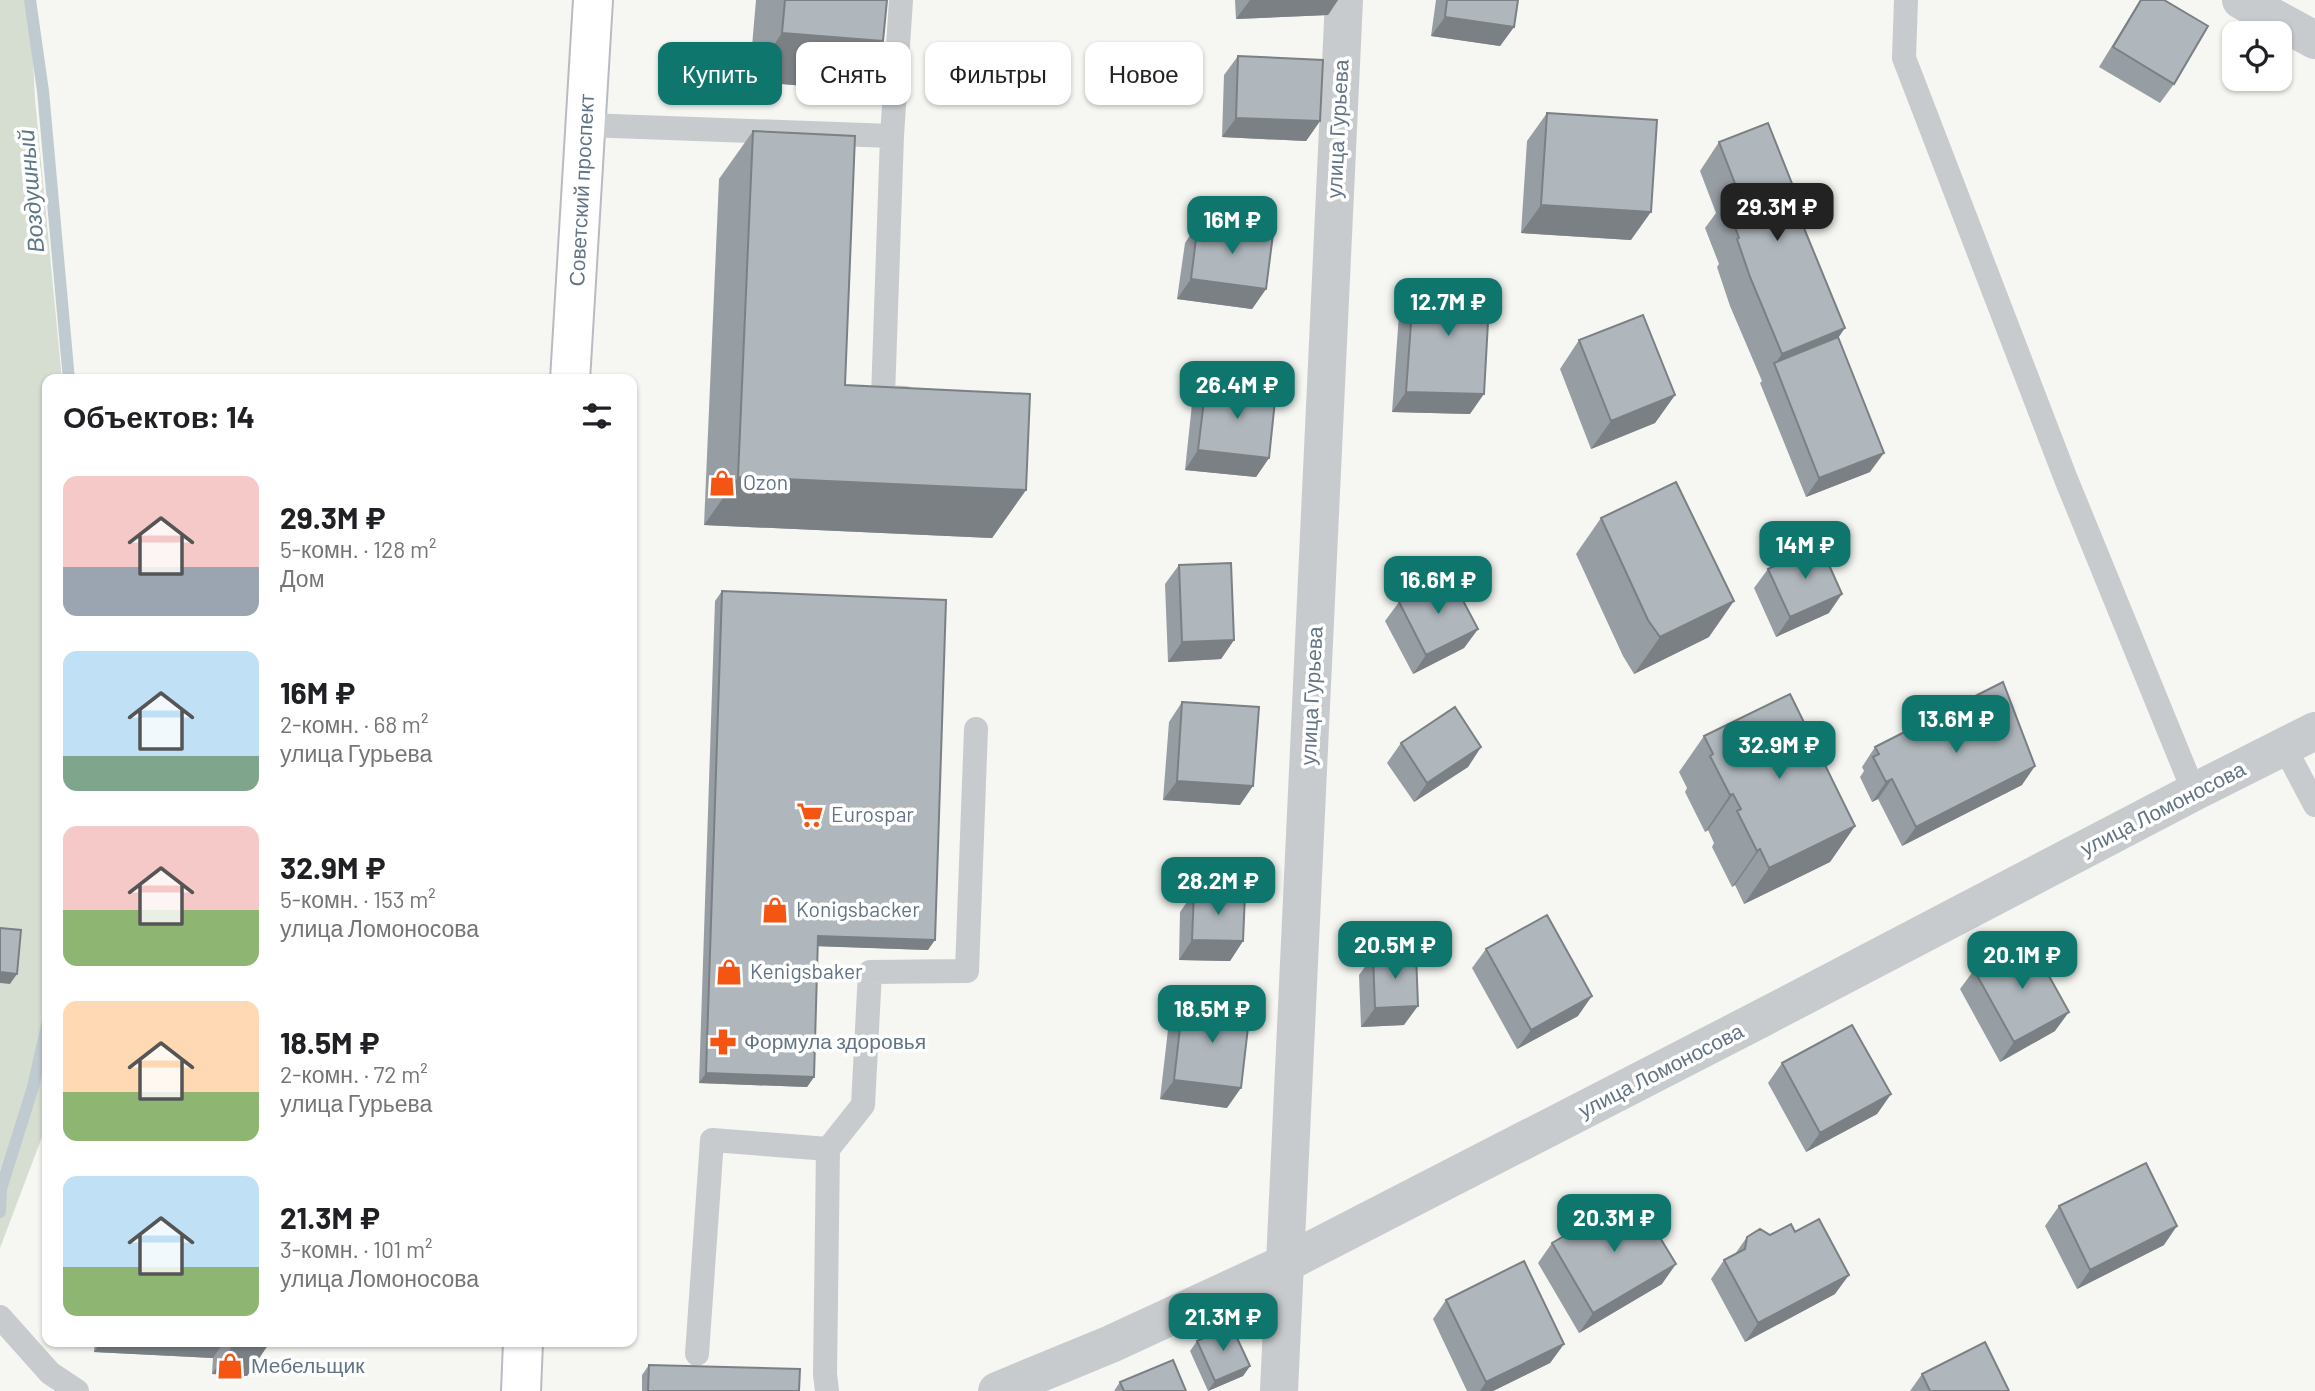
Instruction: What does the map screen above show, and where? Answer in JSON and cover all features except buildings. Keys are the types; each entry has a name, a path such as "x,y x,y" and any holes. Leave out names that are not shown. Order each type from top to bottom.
{"main road":[{"name":"Советский проспект","path":"570,374 593,0"},
{"path":"521,1391 523,1347"}],"street":[{"name":"улица Гурьева","path":"1279,1391 1344,0"},
{"path":"2241,0 2315,40"},
{"name":"улица Ломоносова","path":"997,1391 1111,1344 1286,1263 2300,739"}],"lane":[{"path":"901,0 892,136 883,397 933,399"},
{"path":"1906,0 1904,58 2066,479 2194,792"},
{"path":"585,125 892,136"},
{"path":"827,1391 828,1149 863,1105 870,972 967,971 976,729"},
{"path":"2300,739 2315,805"},
{"path":"697,1354 712,1140 828,1149"},
{"path":"0,1317 51,1373 78,1391"}],"shaded area":[{"path":"0,0 30,0 35,99 61,374 42,374 42,1137 0,1248"}],"waterway":[{"name":"Воздушный","path":"30,0 43,91 68,374"},
{"name":"Воздушный","path":"0,1212 1,1189 33,1087 42,1047"}],"place":[{"name":"Ozon","path":"722,483"},
{"name":"Eurospar","path":"810,815"},
{"name":"Konigsbacker","path":"775,910"},
{"name":"Kenigsbaker","path":"729,972"},
{"name":"Формула здоровья","path":"723,1042"},
{"name":"Мебельщик","path":"230,1366"}]}
